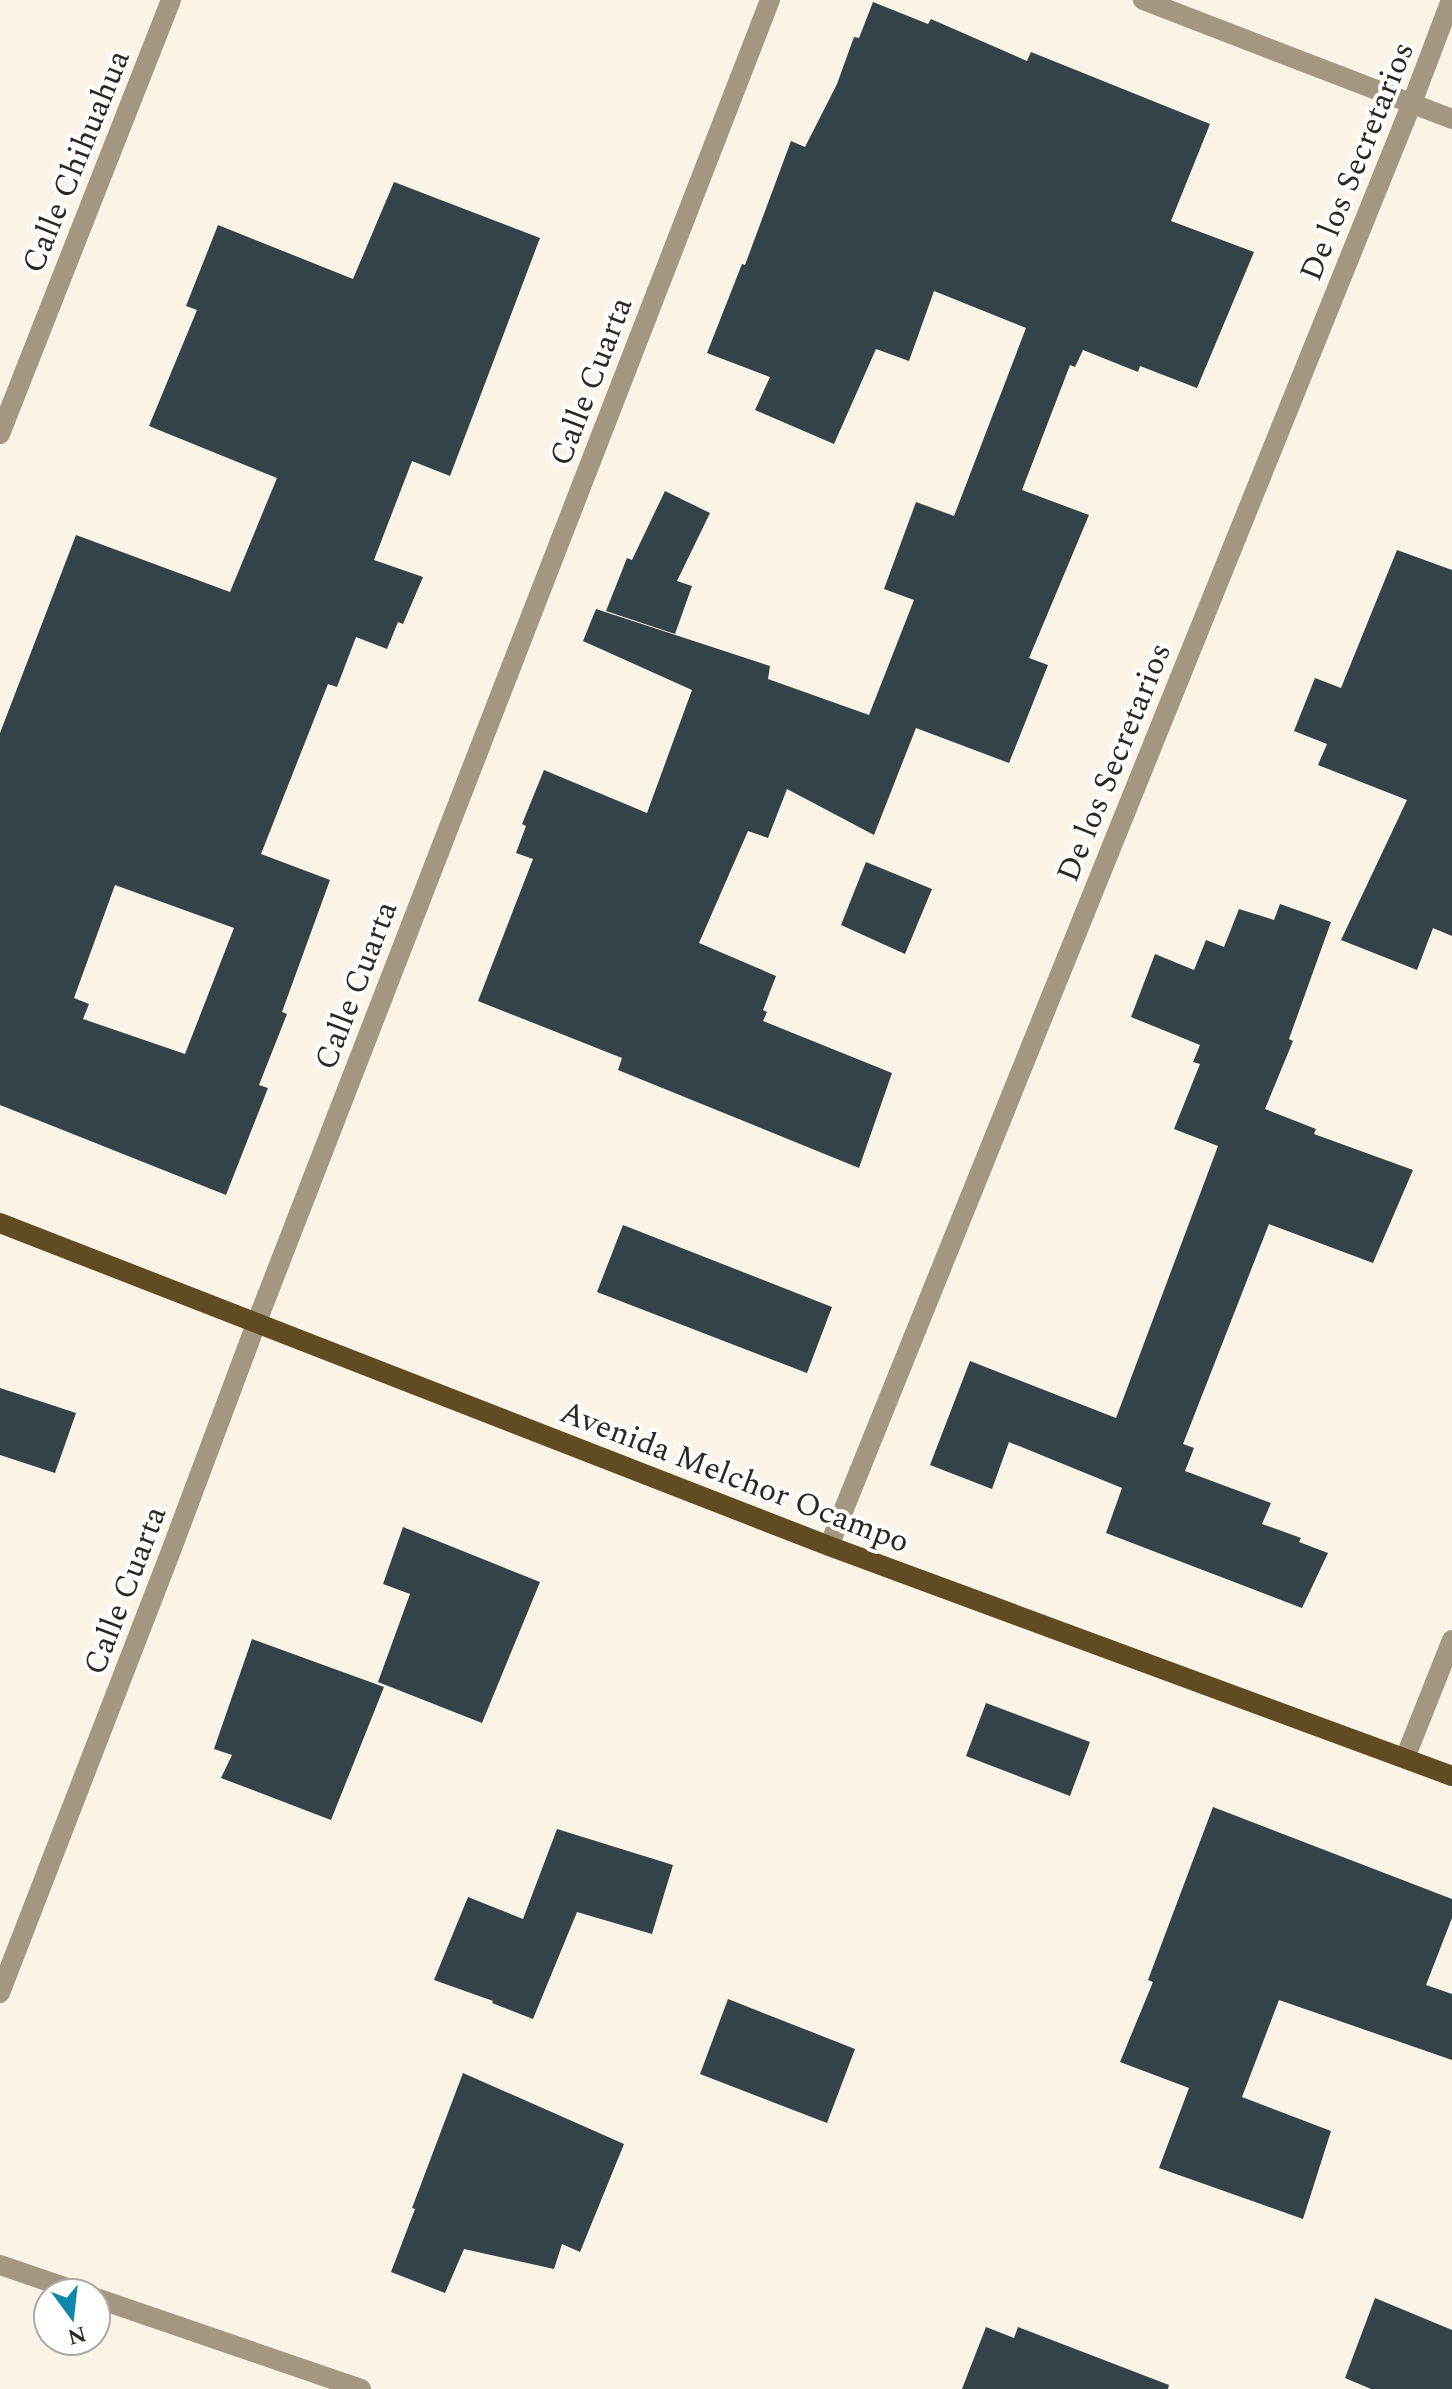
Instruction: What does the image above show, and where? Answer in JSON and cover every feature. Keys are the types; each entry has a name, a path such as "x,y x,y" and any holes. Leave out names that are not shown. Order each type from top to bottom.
{"main road":[{"name":"Avenida Melchor Ocampo","path":"0,1223 829,1546 1452,1776"}],"street":[{"name":"Calle Chihuahua","path":"0,434 171,0"},
{"name":"Calle Cuarta","path":"0,1993 770,0"},
{"path":"1143,0 1452,119"},
{"name":"De los Secretarios","path":"829,1546 1451,0"},
{"path":"1405,1758 1452,1640"},
{"path":"0,2265 35,2277"},
{"path":"112,2303 361,2389"}],"building":[{"path":"873,2 928,24 931,19 1027,61 1031,52 1210,124 1171,221 1254,252 1197,388 1140,366 1138,372 1083,350 1075,367 1070,365 1022,490 1089,515 1029,658 1048,665 1009,763 916,728 874,835 787,789 768,838 748,831 699,943 776,976 763,1010 767,1012 763,1021 892,1073 859,1168 618,1070 622,1058 478,1001 533,859 516,853 526,826 522,824 544,770 647,813 692,690 583,641 596,609 770,666 768,679 869,715 914,600 884,589 916,502 954,516 1026,328 934,291 909,361 876,349 834,444 755,410 770,377 707,353 742,264 745,265 791,141 805,147 837,84 854,37 859,38"},
{"path":"394,182 540,238 450,476 412,461 374,560 423,577 403,624 398,622 387,649 356,637 337,687 328,684 261,854 330,880 282,1012 287,1014 259,1085 268,1088 226,1195 0,1105 0,733 76,535 230,592 277,478 149,426 197,310 186,306 218,225 353,279","holes":["115,885 234,928 185,1054 83,1019 89,1004 74,998"]},
{"path":"665,491 710,513 677,581 692,586 675,634 606,611 627,558 632,560"},
{"path":"1397,550 1452,570 1452,936 1433,928 1417,970 1341,940 1407,800 1318,765 1327,744 1294,731 1315,678 1341,688"},
{"path":"866,862 932,889 905,954 841,925"},
{"path":"1280,904 1331,922 1289,1039 1293,1041 1265,1109 1316,1129 1314,1134 1413,1170 1373,1263 1269,1224 1183,1444 1194,1448 1185,1471 1271,1503 1262,1524 1301,1538 1299,1542 1328,1553 1302,1608 1106,1533 1122,1488 1009,1442 992,1489 930,1465 970,1361 1116,1418 1218,1146 1174,1129 1200,1064 1193,1062 1200,1045 1131,1017 1155,954 1194,970 1206,940 1224,947 1239,909 1274,920"},
{"path":"623,1225 832,1307 807,1373 597,1292"},
{"path":"0,1388 76,1413 55,1473 0,1455"},
{"path":"403,1527 540,1582 482,1723 378,1682 410,1594 383,1584"},
{"path":"252,1639 384,1687 331,1820 221,1778 232,1755 214,1749"},
{"path":"986,1703 1090,1742 1070,1796 966,1756"},
{"path":"1213,1807 1452,1899 1452,1918 1426,1985 1452,1994 1452,2060 1279,2000 1242,2097 1331,2131 1303,2219 1159,2168 1189,2088 1120,2062 1153,1982 1148,1980"},
{"path":"557,1829 673,1865 652,1934 577,1912 533,2019 434,1980 468,1897 523,1919"},
{"path":"728,1999 855,2049 827,2123 700,2074"},
{"path":"463,2073 624,2144 580,2252 562,2244 554,2269 464,2249 445,2293 391,2272"},
{"path":"1375,2298 1452,2330 1452,2389 1371,2389 1345,2378"},
{"path":"986,2327 1014,2338 1018,2327 1169,2385 1168,2389 962,2389"}]}
